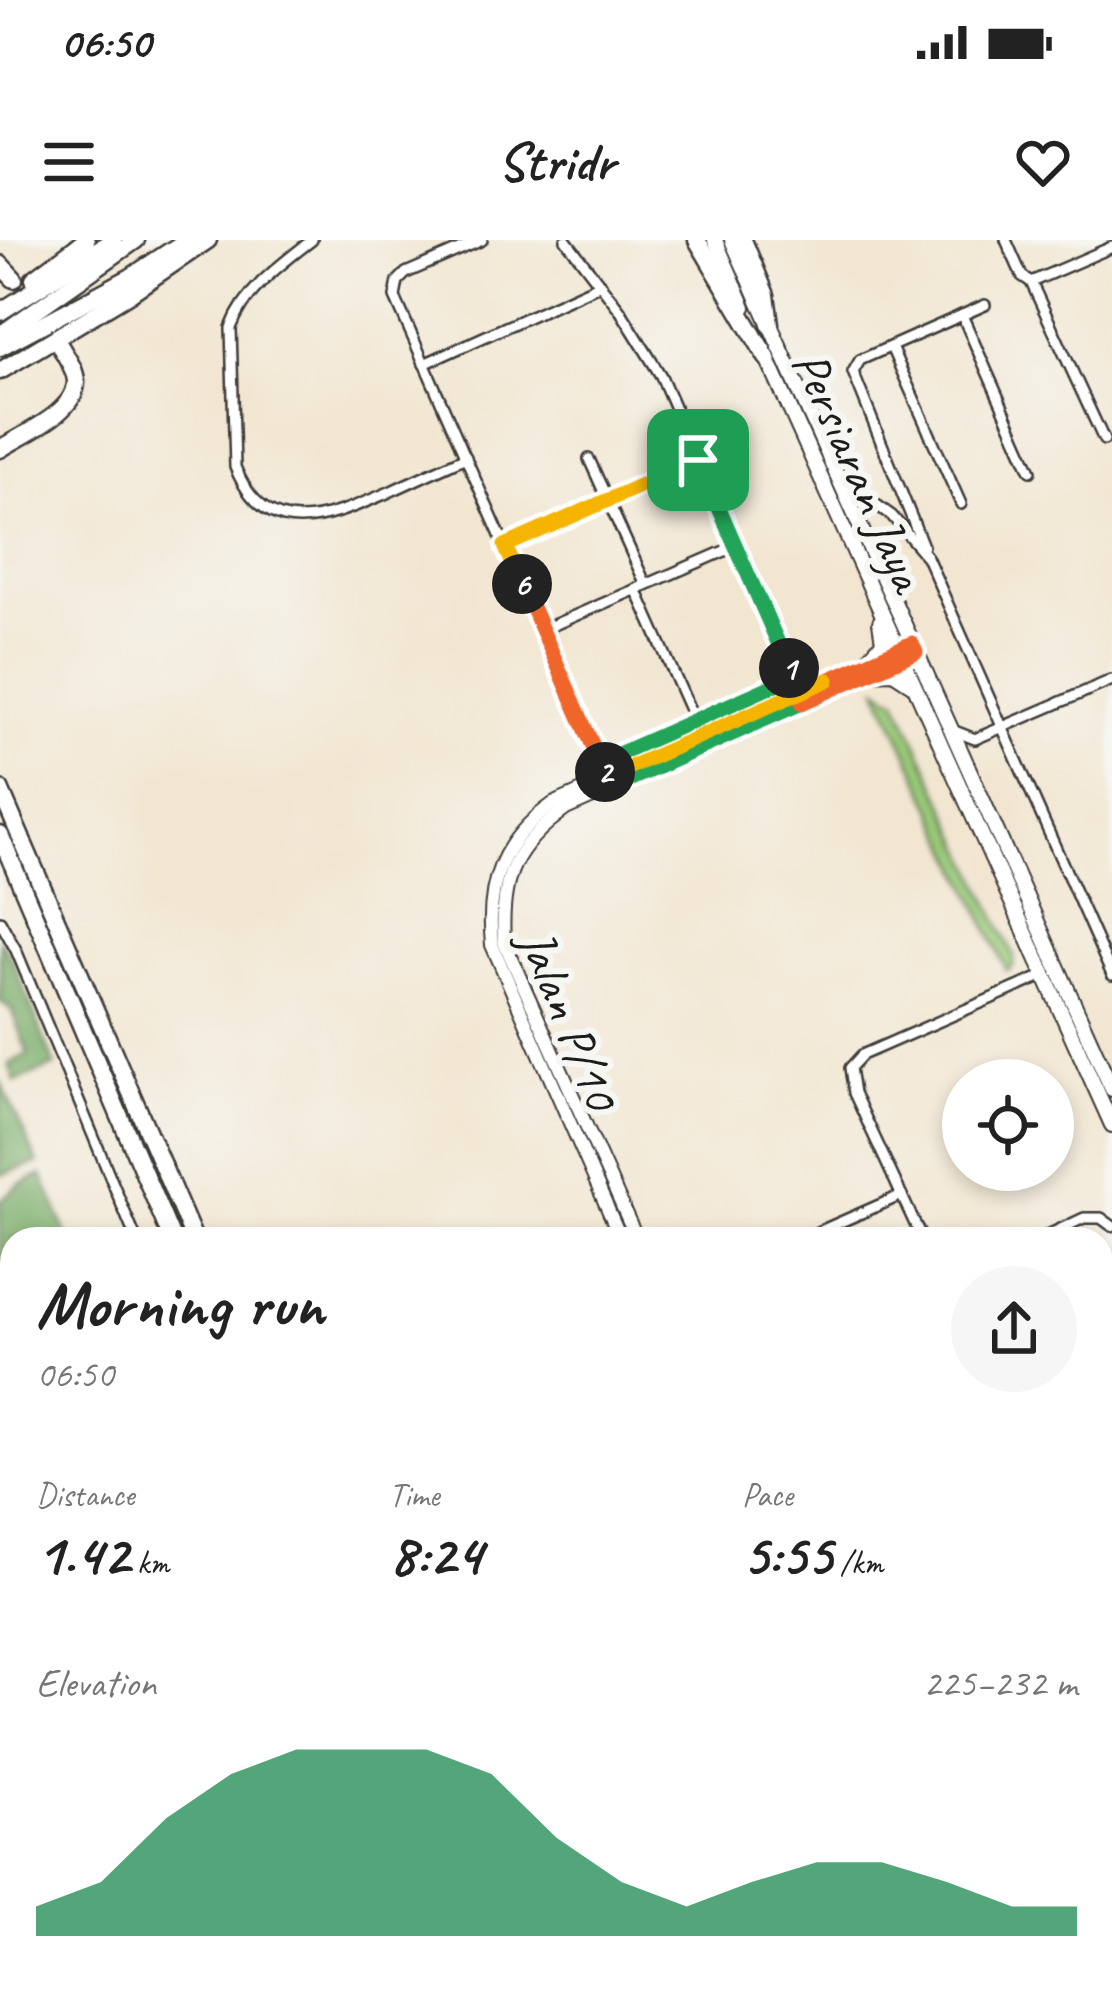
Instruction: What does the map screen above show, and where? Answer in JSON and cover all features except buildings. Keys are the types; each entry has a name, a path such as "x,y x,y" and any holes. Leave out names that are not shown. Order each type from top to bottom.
{"highway":[{"path":"0,311 86,240"},
{"path":"0,311 113,240"},
{"path":"0,335 136,240"},
{"path":"0,346 131,277 187,240"},
{"path":"0,371 208,240"},
{"path":"698,240 767,358"},
{"path":"743,240 766,295 770,325"},
{"path":"0,265 14,279"},
{"path":"0,448 65,406 73,395 74,370 60,346"},
{"path":"0,789 189,1227"},
{"path":"0,835 167,1227"}],"main road":[{"name":"Persiaran Jaya","path":"715,240 856,557 951,729 1112,1089"},
{"name":"Persiaran Jaya","path":"732,240 839,478 908,651 920,694 1112,1125"},
{"path":"856,557 884,632 880,650 867,668 898,674 920,694"}],"street":[{"path":"311,240 254,289 238,309 231,328 235,466 243,486 272,513 291,520 326,518 466,458"},
{"path":"482,240 406,273 398,281 395,297 609,783"},
{"path":"566,240 662,376 790,675 600,762"},
{"path":"1006,240 1104,440"},
{"path":"1030,282 1112,247"},
{"path":"424,364 601,284"},
{"path":"985,305 860,361 853,377 1112,975"},
{"path":"962,315 1031,471"},
{"path":"891,347 961,504"},
{"path":"589,459 695,721"},
{"path":"505,546 698,460"},
{"path":"839,478 879,505 927,556"},
{"path":"879,505 893,497 899,485"},
{"path":"542,630 736,546"},
{"name":"Jalan P/10","path":"615,1227 506,984 492,945 492,886 518,835 553,804 908,651"},
{"path":"951,729 975,739 1112,680"},
{"path":"968,766 975,739"},
{"name":"Jalan P/10","path":"609,783 539,829 520,851 507,880 502,910 504,942 632,1227"},
{"path":"0,922 16,950 131,1227"},
{"path":"917,1227 854,1093 850,1068 862,1054 1045,975"},
{"path":"829,1227 902,1195"},
{"path":"1066,1227 1101,1218 1112,1226"}],"green space":[{"path":"878,688 897,699 1014,957 1007,971"},
{"path":"0,939 55,1066 15,1082 9,1064 28,1054 11,1009 0,1001"},
{"path":"0,1081 38,1163 0,1175"},
{"path":"42,1175 64,1227 0,1227 0,1201 19,1185"}],"route":[{"path":"698,460 505,546 600,762 607,778 912,643 916,652 611,788 600,762 790,675 698,460"}]}
